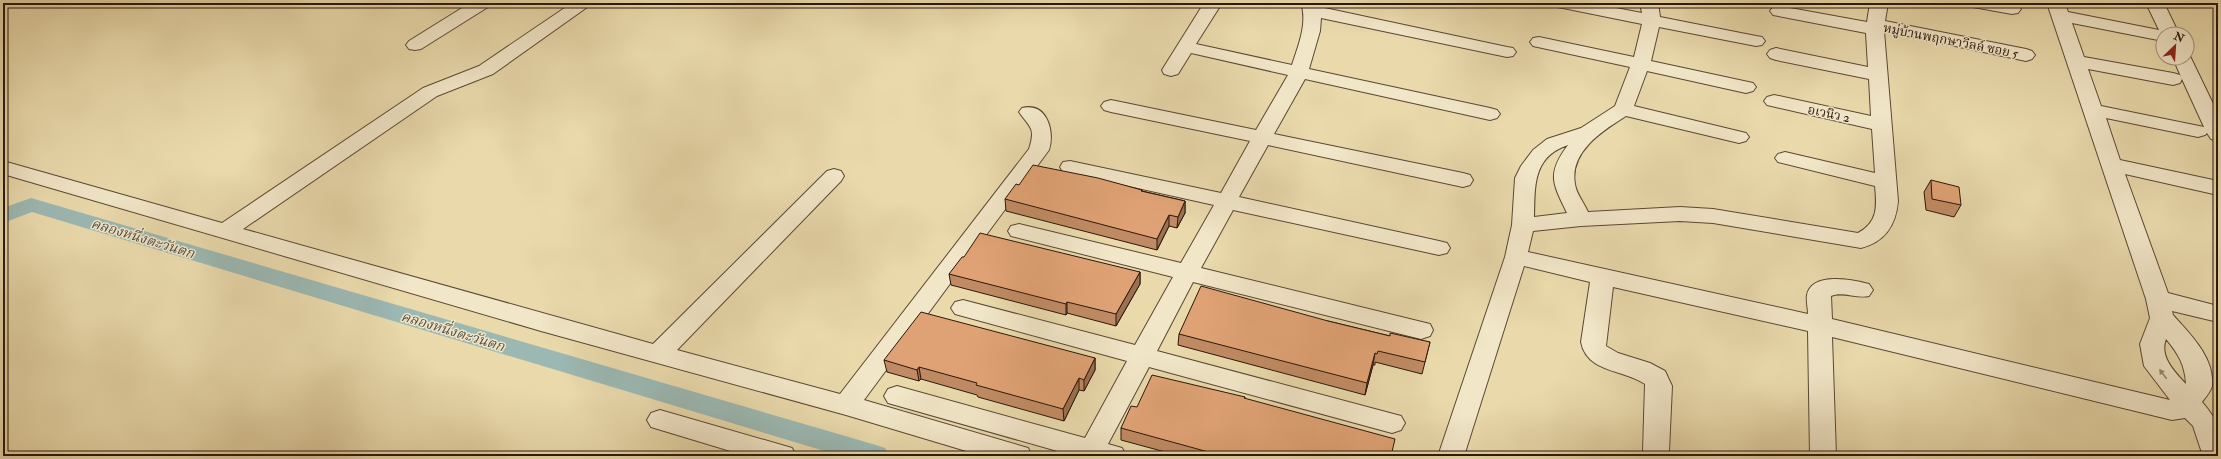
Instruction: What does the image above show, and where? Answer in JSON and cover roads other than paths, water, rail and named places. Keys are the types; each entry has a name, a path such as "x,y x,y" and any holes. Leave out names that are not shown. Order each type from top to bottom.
{"street":[{"path":"415,45 482,3"},
{"path":"225,231 430,92 486,70 584,3"},
{"path":"1172,70 1213,3"},
{"path":"1563,3 1650,12 1756,41"},
{"path":"1523,225 1581,219 1680,214 1713,216 1861,241 1876,234 1885,221 1887,201 1883,125 1875,27 1879,3"},
{"path":"1979,3 2012,9"},
{"path":"2155,3 2161,26"},
{"path":"897,396 1102,453 1143,355 1186,272 1299,72 1311,31 1311,7 1507,52"},
{"path":"2059,9 2155,33"},
{"path":"1516,257 1603,275 1819,325 2172,410 2184,408 2189,403 2199,386 2198,369 2187,347 2160,309 2113,165 2059,9"},
{"name":"หมู่บ้านพฤกษาวิลล์ ซอย 5","path":"1779,10 2026,55"},
{"path":"1451,456 1516,257 1523,225 1525,178 1540,154 1554,143 1588,132 1623,110 1640,64 1650,12"},
{"path":"1539,42 1746,87"},
{"path":"1186,47 1490,114"},
{"path":"1776,54 1879,75"},
{"path":"2077,61 2173,79"},
{"path":"2186,66 2218,135"},
{"name":"อเวนิว 2","path":"1774,102 1883,125"},
{"path":"1111,106 1464,180"},
{"path":"1623,110 1739,137"},
{"path":"2094,110 2198,131"},
{"path":"846,405 1039,150 1043,139 1042,127 1037,118 1029,112"},
{"path":"1581,219 1564,184 1565,168 1571,155 1588,132"},
{"path":"1786,158 1886,182"},
{"path":"2113,165 2218,188"},
{"path":"3,167 658,354 846,405 1019,456"},
{"path":"1070,167 1439,248"},
{"path":"658,354 834,176"},
{"path":"1019,231 1421,330"},
{"path":"1603,275 1593,342 1595,351 1610,360 1644,371 1656,378 1658,386 1656,451"},
{"path":"1823,456 1818,294 1822,289 1830,286 1861,290"},
{"path":"963,308 1143,355 1392,423"},
{"path":"2160,309 2218,314"},
{"path":"2160,309 2152,344 2156,366 2204,422 2216,456"},
{"path":"660,420 783,456"}],"waterway":[{"name":"คลองหนึ่งตะวันตก","path":"3,216 31,205 876,456"}]}
